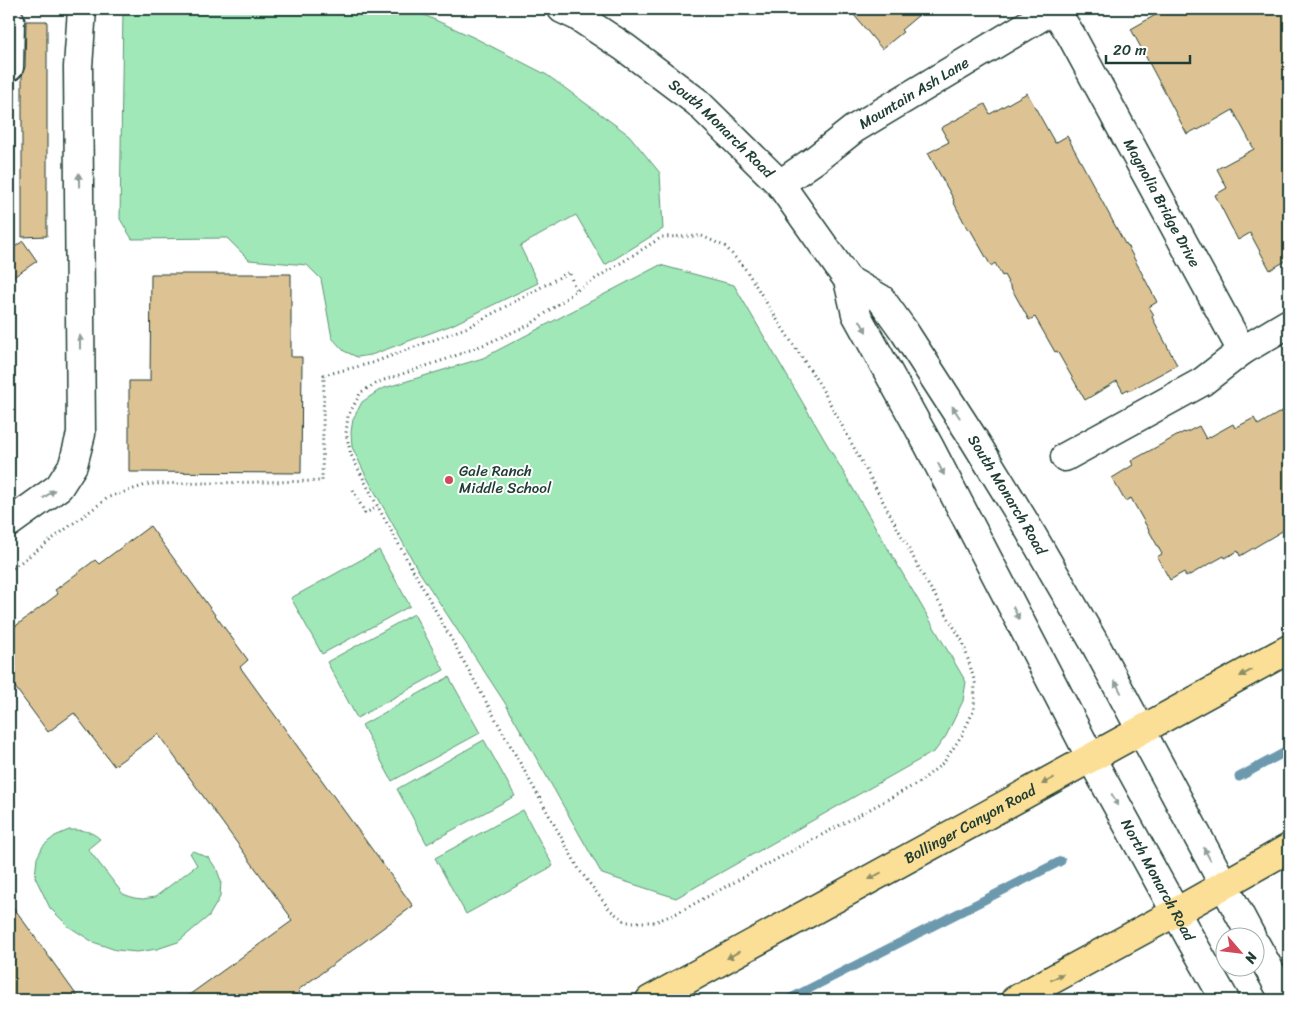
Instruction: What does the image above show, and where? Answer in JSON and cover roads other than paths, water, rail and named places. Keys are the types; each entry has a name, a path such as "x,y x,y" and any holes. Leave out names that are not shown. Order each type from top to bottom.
{"main road":[{"name":"Bollinger Canyon Road","path":"650,1000 1289,649"},
{"path":"1015,1000 1289,848"}],"street":[{"path":"9,523 59,487 73,465 81,434 78,67 82,9"},
{"name":"South Monarch Road","path":"562,9 577,16 624,47 696,102 780,184 848,280 856,314 929,446 1091,758"},
{"name":"Mountain Ash Lane","path":"780,184 854,129 1054,9"},
{"name":"Magnolia Bridge Drive","path":"1054,9 1076,43 1242,351"},
{"path":"9,19 9,67"},
{"name":"South Monarch Road","path":"848,280 881,299 973,438 1095,644 1141,730"},
{"path":"1065,457 1202,382 1242,351 1289,323"},
{"path":"1141,730 1246,926"},
{"name":"North Monarch Road","path":"1091,758 1225,1000"},
{"path":"1266,963 1286,1000"}],"waterway":[{"path":"1239,777 1289,750"},
{"path":"787,1000 1061,861"}],"place":[{"name":"Gale Ranch Middle School","path":"449,480"}]}
